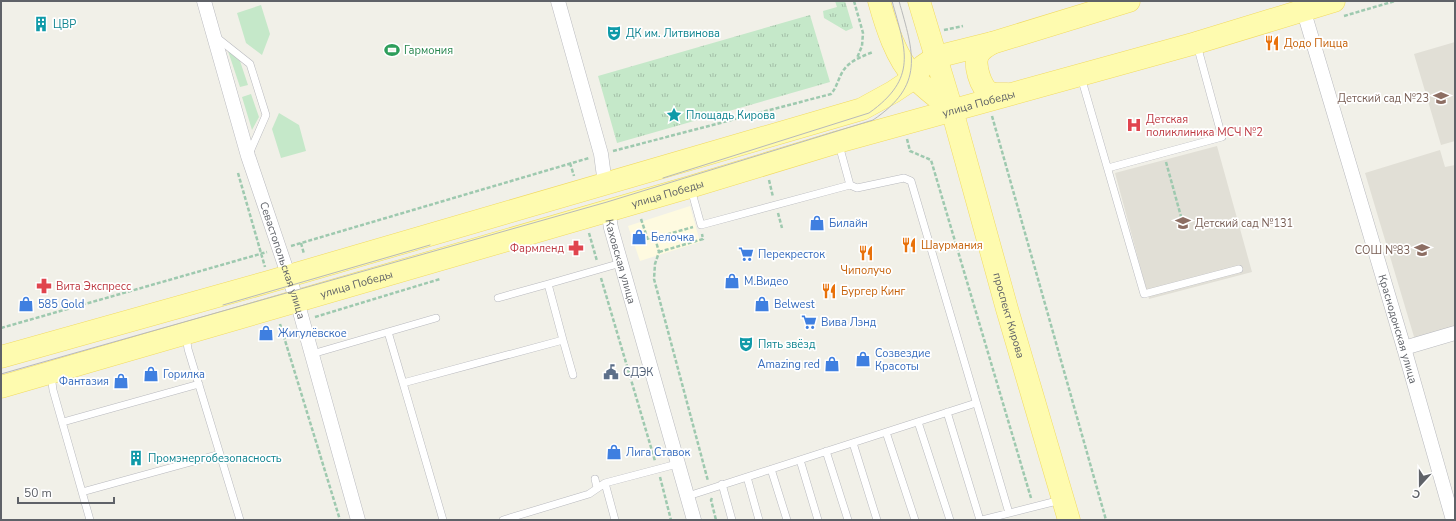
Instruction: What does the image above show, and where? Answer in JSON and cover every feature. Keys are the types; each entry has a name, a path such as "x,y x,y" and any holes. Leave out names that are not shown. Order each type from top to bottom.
{"main road":[{"path":"879,1 888,34 904,63 914,77 952,110"},
{"name":"проспект Кирова","path":"919,1 952,110 1007,309 1070,520"},
{"path":"1,358 862,109 893,92 914,77 924,66 936,57 992,42 1106,4 1129,1"},
{"name":"улица Победы","path":"1,387 690,187 838,142 1007,94 1196,43 1284,16 1302,6 1334,1"},
{"path":"992,42 982,50 978,56 976,64 983,86 987,91 995,94 1007,94"},
{"name":"Каховская улица","path":"605,184 608,210"}],"street":[{"name":"Севастопольская улица","path":"204,1 248,156 280,249 278,278 297,301 358,520"},
{"name":"Каховская улица","path":"558,1 602,154 605,184"},
{"name":"Краснодонская улица","path":"1302,6 1404,348 1453,520"},
{"name":"Каховская улица","path":"608,210 611,228 694,520"},
{"path":"1404,348 1455,333"}],"lane":[{"path":"213,35 250,64 266,115 248,156"},
{"path":"1108,168 1222,137 1196,43"},
{"path":"1081,74 1144,294 1239,270"},
{"path":"838,142 850,185"},
{"path":"690,187 701,225 850,185 857,188 904,178 911,181 1009,513"},
{"path":"498,298 621,263"},
{"path":"548,284 573,375"},
{"path":"312,354 436,318"},
{"path":"388,332 443,520"},
{"path":"186,333 188,349 240,520"},
{"path":"403,383 563,340"},
{"path":"51,372 53,390 90,520"},
{"path":"63,422 199,384"},
{"path":"688,496 976,403"},
{"path":"947,412 981,520 1063,499"},
{"path":"918,422 950,520"},
{"path":"886,432 915,520"},
{"path":"853,443 877,520"},
{"path":"826,451 848,520"},
{"path":"82,492 220,454"},
{"path":"800,460 818,520"},
{"path":"503,520 589,494 605,483 678,464"},
{"path":"771,469 787,520"},
{"path":"747,476 759,520"},
{"path":"595,479 597,488"},
{"path":"605,483 615,520"},
{"path":"722,484 732,520"}],"path":[{"path":"854,1 863,33 862,46 857,59"},
{"path":"944,30 963,26"},
{"path":"1,328 280,249 602,154 831,94 835,89 843,70 857,59 873,52"},
{"path":"907,140 910,151 931,160 1034,506"},
{"path":"1164,153 1185,231"},
{"path":"237,169 262,253 278,278"},
{"path":"778,212 782,228"},
{"path":"641,218 648,240 701,225 703,239 659,252"},
{"path":"589,234 671,520"},
{"path":"655,238 659,252 655,264 654,279 708,481"},
{"path":"274,307 340,520"},
{"path":"712,497 711,500 716,520"}],"shaded area":[{"name":"Детский сад №23","path":"1455,42 1455,141 1441,145 1414,54"},
{"name":"Детский сад №131","path":"1217,146 1252,272 1149,299 1115,173"},
{"name":"СОШ №83","path":"1440,150 1445,167 1455,165 1455,328 1415,340 1365,173"},
{"path":"690,206 700,242 640,261 628,226"}],"green space":[{"path":"835,1 845,1 853,28 846,31 824,18 823,11 837,7"},
{"path":"261,5 270,34 262,55 246,43 237,13"},
{"path":"810,15 830,82 617,143 598,76"},
{"path":"228,51 240,61 248,85 240,87"},
{"path":"251,94 259,117 252,130 242,97"},
{"path":"279,113 299,125 306,151 281,158 272,129"}],"tram line":[{"path":"663,178 869,113 885,100 895,88 902,75 904,49 892,1"},
{"path":"1,374 607,202 873,120 890,107 901,94 908,81 911,67 911,53 909,37 899,1"},
{"path":"223,305 430,245"}],"place":[{"name":"ЦВР","path":"41,24"},
{"name":"ДК им. Литвинова","path":"614,33"},
{"name":"Додо Пицца","path":"1272,43"},
{"name":"Гармония","path":"392,50"},
{"name":"Детский сад №23","path":"1441,98"},
{"name":"Площадь Кирова","path":"674,115"},
{"name":"Детская поликлиника МСЧ №2","path":"1134,125"},
{"name":"Билайн","path":"817,223"},
{"name":"Детский сад №131","path":"1183,223"},
{"name":"Белочка","path":"639,237"},
{"name":"Шаурмания","path":"909,245"},
{"name":"Фармленд","path":"576,248"},
{"name":"СОШ №83","path":"1422,250"},
{"name":"Чиполучо","path":"866,253"},
{"name":"Перекресток","path":"746,254"},
{"name":"М.Видео","path":"732,281"},
{"name":"Вита Экспресс","path":"44,286"},
{"name":"Бургер Кинг","path":"829,291"},
{"name":"585 Gold","path":"26,304"},
{"name":"Belwest","path":"762,304"},
{"name":"Вива Лэнд","path":"809,322"},
{"name":"Жигулёвское","path":"266,333"},
{"name":"Пять звёзд","path":"746,344"},
{"name":"Созвездие Красоты","path":"863,359"},
{"name":"Amazing red","path":"832,364"},
{"name":"СДЭК","path":"611,372"},
{"name":"Горилка","path":"151,374"},
{"name":"Фантазия","path":"121,381"},
{"name":"Лига Ставок","path":"614,452"},
{"name":"Промэнергобезопасность","path":"136,458"}]}
